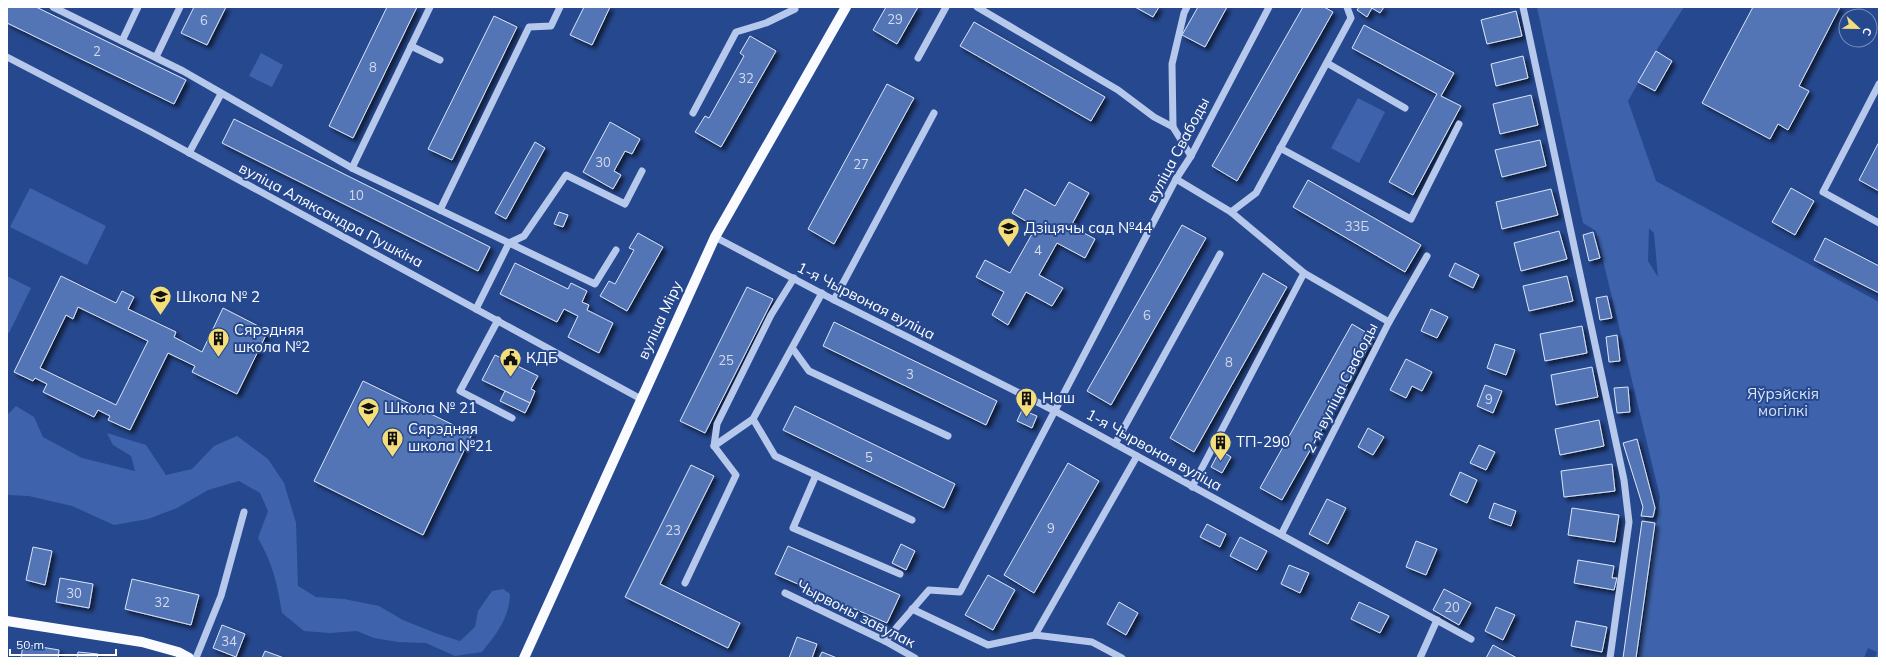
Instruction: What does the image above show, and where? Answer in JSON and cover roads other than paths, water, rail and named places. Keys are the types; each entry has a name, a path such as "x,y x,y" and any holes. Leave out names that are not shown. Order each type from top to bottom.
{"main road":[{"name":"вуліца Міру","path":"523,657 715,237 846,7"},
{"path":"7,621 142,642 178,652 189,658"}],"street":[{"path":"53,7 183,71 352,168 595,284 616,250"},
{"path":"122,41 138,7"},
{"path":"156,58 180,7"},
{"path":"352,168 430,7"},
{"path":"440,210 529,27 551,26 560,7"},
{"path":"918,58 946,7"},
{"path":"977,7 1118,90 1154,117 1173,127 1191,156"},
{"path":"1173,127 1172,64 1187,7"},
{"name":"вуліца Свабоды","path":"912,609 929,590 960,592 1176,180 1191,156 1269,7"},
{"path":"1231,212 1256,192 1352,18 1347,7"},
{"path":"1523,7 1624,480 1629,522 1610,658"},
{"path":"693,113 736,32 766,22 797,8"},
{"path":"411,46 440,60"},
{"name":"вуліца Аляксандра Пушкіна","path":"7,57 189,153 641,399"},
{"path":"1327,63 1405,108"},
{"path":"1879,84 1823,192 1879,223"},
{"path":"189,153 221,94"},
{"path":"834,300 934,113"},
{"path":"1280,148 1411,219 1459,124"},
{"path":"476,309 509,243 524,236 566,175 625,204 642,171"},
{"path":"1176,180 1231,212 1304,273 1389,322"},
{"name":"1-я Чырвоная вуліца","path":"715,237 834,300 1055,411 1192,487 1282,534 1471,639"},
{"path":"1115,444 1220,254"},
{"name":"2-я вуліца Свабоды","path":"1282,534 1389,322 1427,256"},
{"path":"1192,487 1304,273"},
{"path":"685,583 736,475 714,446 717,424 771,315 794,278"},
{"path":"714,446 753,419 793,349 822,293"},
{"path":"498,320 460,391 512,418"},
{"path":"793,349 809,371 948,436"},
{"path":"753,419 775,456 912,520"},
{"path":"1035,635 1137,456"},
{"path":"816,475 793,528 900,574"},
{"path":"196,658 204,642 221,596 244,512"},
{"name":"Чырвоны завулак","path":"785,593 885,640 915,658"},
{"path":"885,640 912,609 988,645 1035,635 1092,642 1122,658"},
{"path":"1420,658 1436,620"}],"place":[{"name":"Дзіцячы сад №44","path":"1009,248"},
{"name":"Школа № 2","path":"160,316"},
{"name":"Сярэдняя школа №2","path":"218,358"},
{"name":"КДБ","path":"510,378"},
{"name":"Наш","path":"1027,418"},
{"name":"Школа № 21","path":"368,428"},
{"name":"Сярэдняя школа №21","path":"393,458"},
{"name":"ТП-290","path":"1221,462"}],"park label":[{"name":"Яўрэйскія могілкі","path":"1783,402"}]}
